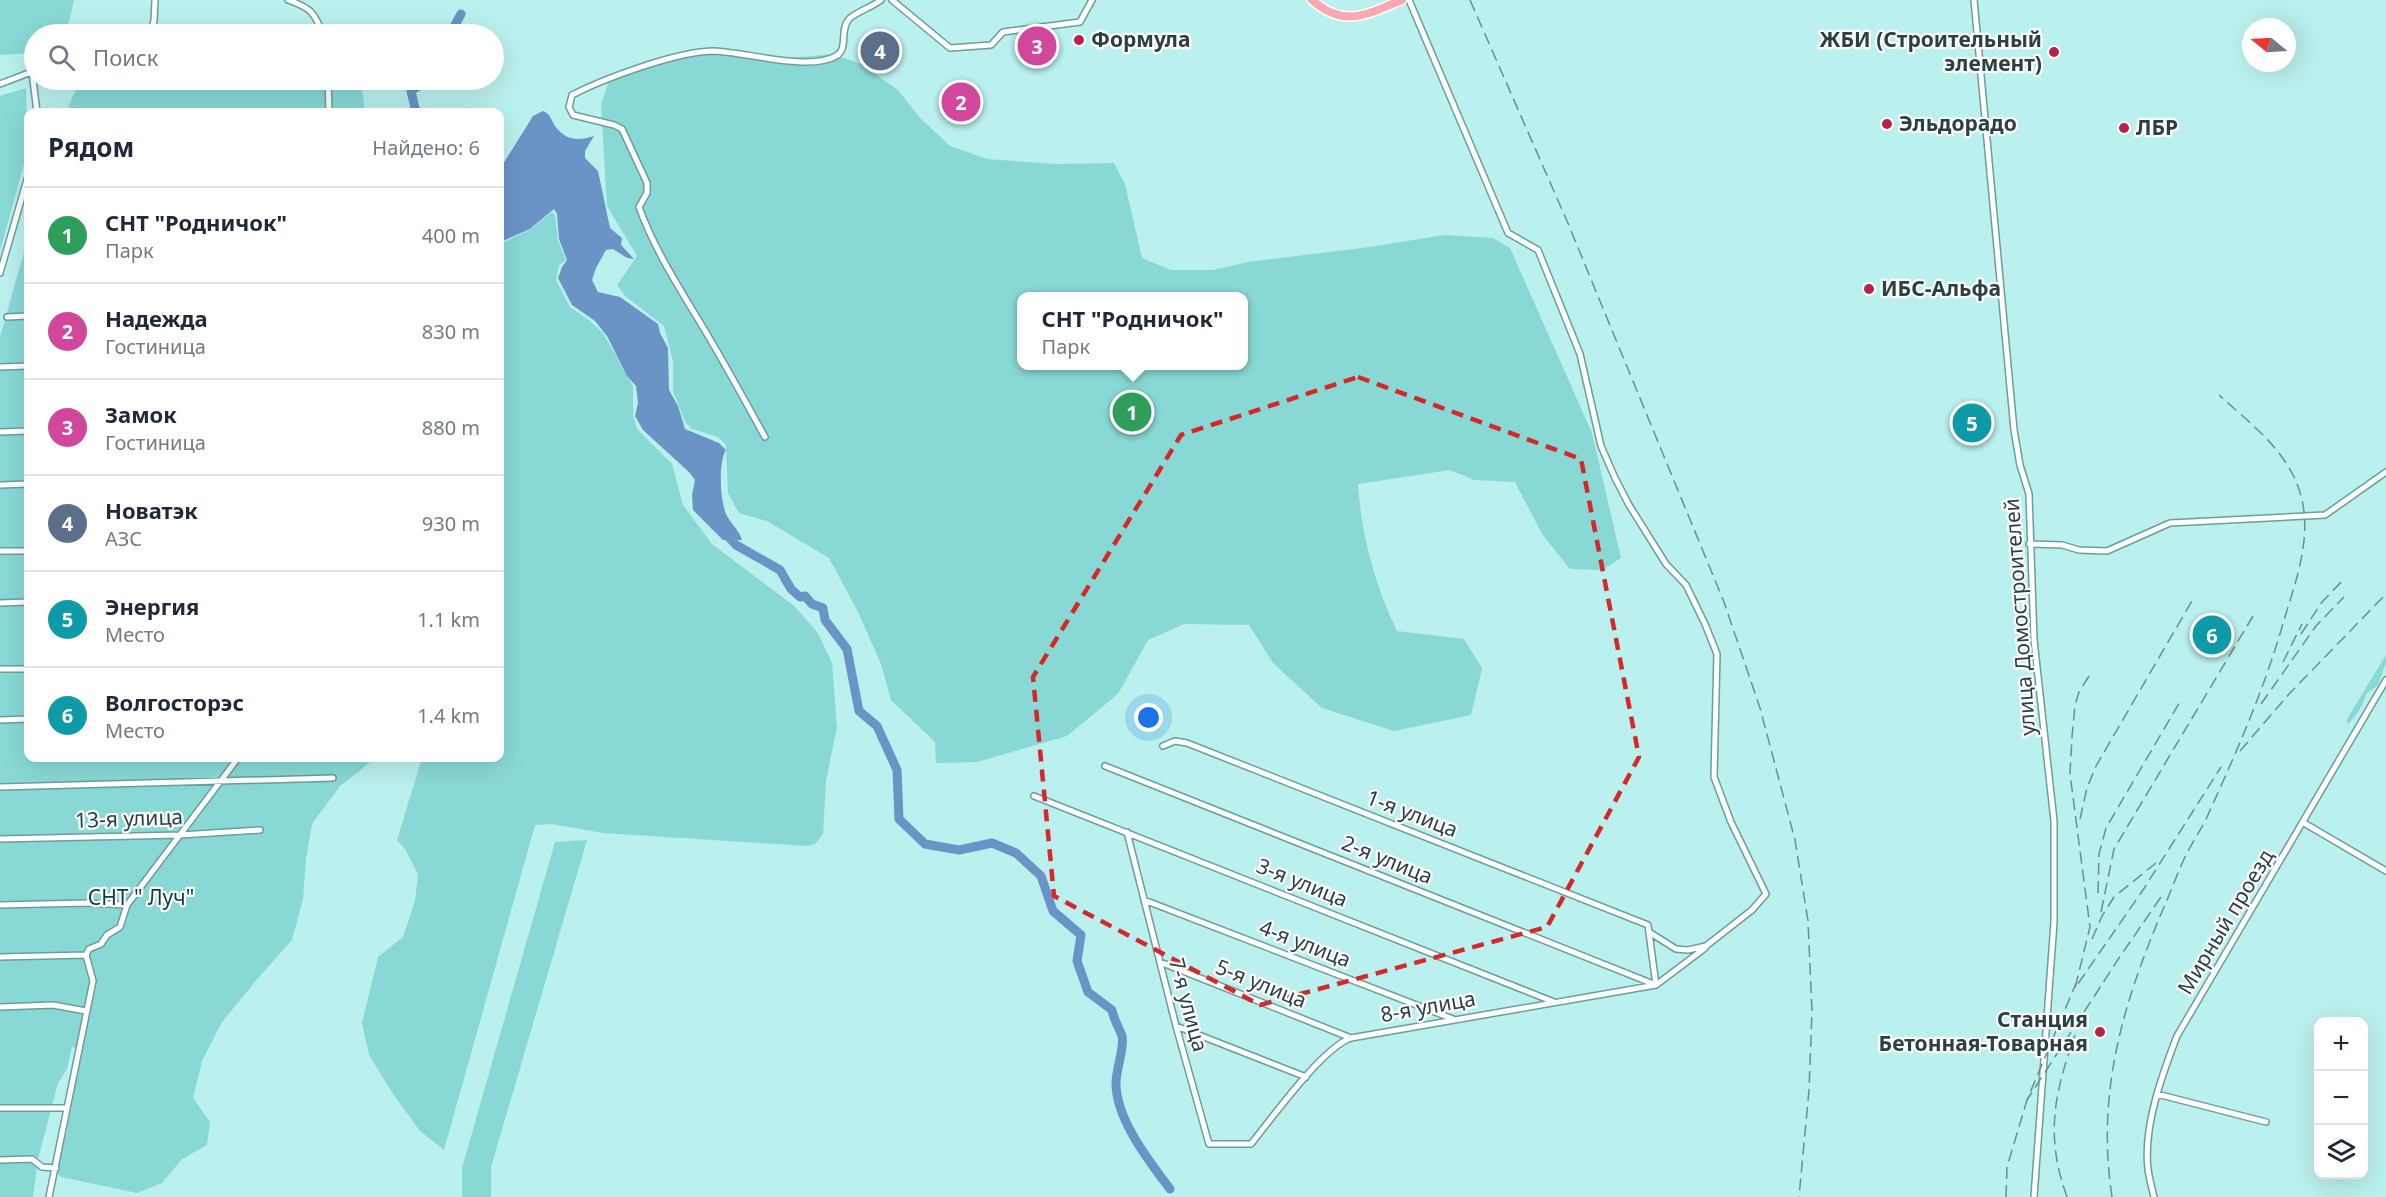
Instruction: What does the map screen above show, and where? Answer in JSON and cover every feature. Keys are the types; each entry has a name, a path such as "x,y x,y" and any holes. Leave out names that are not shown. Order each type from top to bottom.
{"highway":[{"path":"1312,0 1322,9 1337,16 1349,18 1364,15 1402,0"}],"street":[{"path":"153,24 155,0"},
{"path":"288,0 307,6 319,24"},
{"path":"765,437 668,269 646,225 639,207 647,193 647,183 622,129 573,115 569,106 572,95 662,61 712,51 769,59 826,60 837,56 842,49 843,32 850,18 881,0"},
{"path":"892,0 950,48 991,45 1003,32 1080,21 1092,0"},
{"path":"1410,0 1508,233 1538,250 1580,354 1601,446 1615,478 1666,564 1686,585 1717,654 1714,777 1731,822 1766,894 1752,910 1656,985"},
{"name":"улица Домостроителей","path":"1974,0 2014,430 2020,465 2029,494 2034,640 2054,821 2054,922 2034,1197"},
{"path":"0,84 24,75"},
{"path":"35,90 38,108"},
{"path":"328,90 329,108"},
{"path":"0,273 24,190"},
{"path":"7,317 24,316"},
{"path":"0,367 24,366"},
{"path":"0,432 24,431"},
{"path":"2029,544 2062,544 2079,549 2107,551 2170,523 2325,515 2386,472"},
{"path":"0,485 24,484"},
{"path":"0,551 24,551"},
{"path":"0,603 24,602"},
{"path":"0,669 24,669"},
{"name":"Мирный проезд","path":"2154,1197 2148,1168 2149,1138 2157,1094 2177,1036 2386,680"},
{"path":"0,720 24,719"},
{"name":"1-я улица","path":"1163,746 1175,741 1187,743 1648,925 1649,932"},
{"path":"50,1197 93,981 86,956 89,950 101,944 107,935 120,927 127,904 235,762"},
{"name":"2-я улица","path":"1105,766 1656,985"},
{"path":"0,787 219,783 333,778"},
{"name":"3-я улица","path":"1034,796 1557,1003"},
{"path":"2304,823 2386,871"},
{"name":"13-я улица","path":"0,839 180,835 260,830"},
{"name":"7-я улица","path":"1127,832 1176,1026 1209,1144 1251,1144"},
{"name":"4-я улица","path":"1144,900 1453,1019"},
{"path":"0,904 127,904"},
{"path":"1649,932 1676,949 1688,950 1706,946"},
{"path":"1649,932 1656,985"},
{"path":"0,957 86,956"},
{"name":"5-я улица","path":"1160,962 1351,1038"},
{"name":"8-я улица","path":"1251,1144 1306,1077 1340,1041 1453,1019 1656,985"},
{"path":"0,1006 53,1005 86,1011"},
{"path":"1176,1026 1306,1077"},
{"path":"2157,1094 2266,1122"},
{"path":"0,1108 67,1108"},
{"path":"0,1160 32,1159 42,1167 56,1168"}],"highlighted area":[{"path":"1358,377 1581,459 1639,757 1547,927 1260,1005 1054,896 1033,677 1181,435"}],"green space":[{"path":"0,0 74,0 69,24 24,24 24,54 0,55"},
{"path":"713,49 789,58 832,54 861,64 898,90 920,118 950,146 987,159 1056,164 1114,163 1125,184 1142,258 1171,270 1213,270 1248,262 1444,235 1493,238 1510,248 1592,433 1621,558 1602,570 1570,569 1542,534 1515,482 1474,480 1450,470 1358,484 1362,522 1370,559 1397,631 1464,639 1482,668 1471,715 1394,731 1322,708 1273,663 1249,625 1184,624 1148,640 1118,694 1067,736 977,762 936,763 935,742 891,700 881,664 858,612 829,558 767,521 739,513 728,493 726,445 718,437 692,429 685,422 673,391 673,361 664,326 625,296 617,285 637,256 607,206 601,105 610,76 675,54"},
{"path":"24,89 26,90 24,164 0,251 0,96"},
{"path":"76,90 362,90 364,108 68,108"},
{"path":"552,212 555,215 558,240 566,260 559,265 556,280 570,307 603,333 633,386 633,415 637,429 672,464 683,505 712,544 793,605 818,633 832,663 837,727 826,781 823,834 815,844 808,846 603,833 552,824 535,825 444,1150 420,1131 393,1094 369,1055 362,1023 378,957 403,937 415,901 418,874 405,849 397,840 421,762 504,762 504,242 531,229"},
{"name":"СНТ \" Луч\"","path":"24,252 24,762 369,762 340,786 312,824 303,899 292,940 222,1022 202,1061 193,1098 210,1122 207,1145 182,1159 162,1183 137,1193 61,1177 57,1173 60,1151 67,1132 77,1048 72,1047 67,1069 58,1083 38,1159 33,1197 0,1197 0,337"},
{"path":"2386,655 2386,663 2378,685 2366,694 2359,711 2347,724 2347,719"},
{"path":"587,840 491,1167 491,1197 462,1197 462,1168 555,842"}],"shaded area":[{"path":"543,111 546,112 559,131 568,137 583,139 594,136 585,151 585,158 598,171 610,228 622,238 621,245 634,259 627,258 613,249 606,250 592,280 598,292 620,297 658,324 668,348 669,390 678,406 685,429 719,443 726,450 721,473 723,502 727,516 742,540 723,540 693,510 692,495 695,480 643,430 635,416 638,403 636,386 627,376 607,336 595,321 572,305 558,278 567,260 559,239 557,214 554,209 530,229 504,240 504,163 533,116"}],"waterway":[{"path":"456,24 461,14"},
{"path":"412,90 415,108"},
{"path":"725,533 736,545 780,570 791,589 800,597 805,596 812,604 823,608 825,620 847,649 859,711 877,726 897,770 899,819 925,844 959,850 992,843 1016,853 1041,876 1053,911 1081,935 1077,961 1088,992 1112,1010 1122,1036 1116,1082 1121,1110 1135,1139 1170,1189"}],"railway":[{"path":"1470,0 1567,221 1724,602 1760,708 1795,840 1808,921 1812,1011 1809,1090 1799,1197"},
{"path":"2112,1197 2108,1158 2108,1121 2111,1084 2125,1013 2149,943 2178,873 2207,817 2259,695 2301,560 2305,530 2302,500 2297,484 2280,454 2257,429 2219,395"},
{"path":"2301,634 2322,602 2343,580"},
{"path":"2240,751 2289,694 2386,594"},
{"path":"2261,704 2316,626 2344,597"},
{"path":"2080,819 2087,788 2096,766 2193,599"},
{"path":"2101,912 2114,849 2253,616"},
{"path":"2283,662 2302,624"},
{"path":"2089,676 2079,692 2075,705 2070,774 2090,927 2075,988 2143,890 2221,767"},
{"path":"2098,893 2099,854 2106,828 2181,700"},
{"path":"2092,939 2102,916 2114,897 2156,863"},
{"path":"2077,981 2027,1100 2161,897"},
{"path":"2067,1197 2060,1175 2054,1134 2057,1096 2075,1035"},
{"path":"2006,1197 2007,1167 2027,1100"}],"place":[{"name":"Формула","path":"1079,40"},
{"name":"Замок","path":"1037,46"},
{"name":"Новатэк","path":"880,51"},
{"name":"ЖБИ (Строительный элемент)","path":"2054,52"},
{"name":"Надежда","path":"961,102"},
{"name":"Эльдорадо","path":"1887,124"},
{"name":"ЛБР","path":"2124,128"},
{"name":"ИБС-Альфа","path":"1869,289"},
{"name":"СНТ \"Родничок\"","path":"1132,412"},
{"name":"Энергия","path":"1972,423"},
{"name":"Волгосторэс","path":"2212,635"},
{"name":"Станция Бетонная-Товарная","path":"2100,1032"}]}
